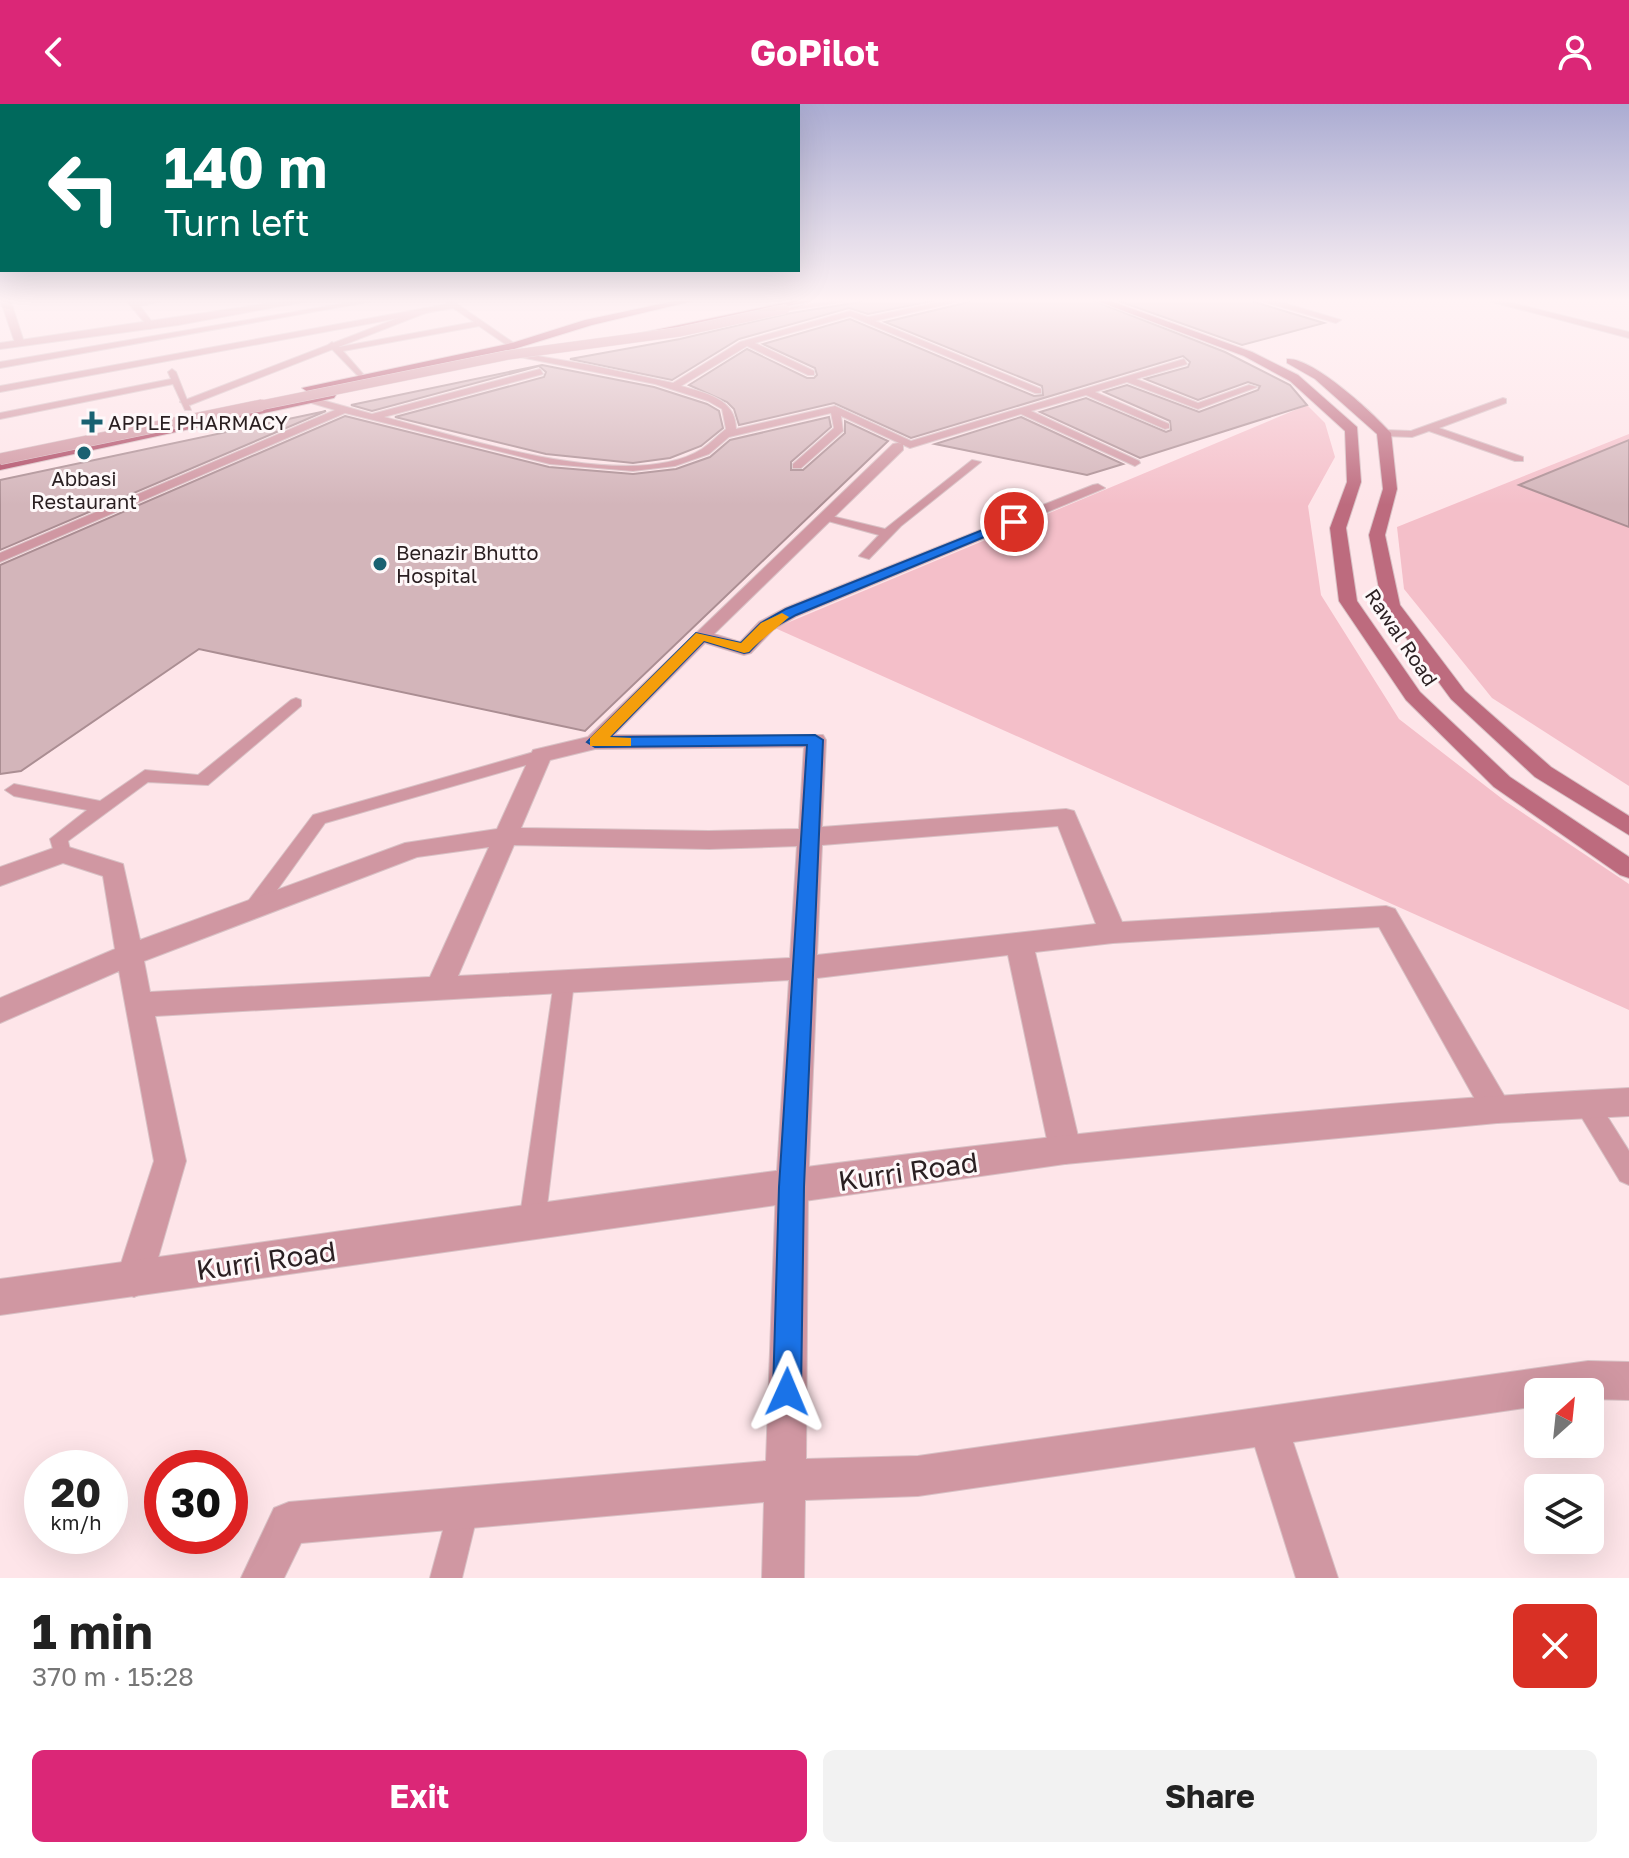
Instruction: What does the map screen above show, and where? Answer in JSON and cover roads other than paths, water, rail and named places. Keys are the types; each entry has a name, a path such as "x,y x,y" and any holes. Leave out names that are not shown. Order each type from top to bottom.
{"main road":[{"path":"0,451 428,368"},
{"path":"0,466 311,400 444,368"},
{"name":"Rawal Road","path":"1275,368 1294,378 1352,430 1354,482 1338,528 1348,601 1413,696 1491,771 1629,869"},
{"path":"1303,368 1319,376 1384,433"},
{"name":"Rawal Road","path":"1384,433 1390,489 1377,535 1391,605 1458,695 1543,772 1629,827"}],"street":[{"path":"187,405 284,368"},
{"path":"595,742 898,447"},
{"path":"701,636 744,649 766,626 791,612 1098,488"},
{"path":"439,988 541,755 595,742 815,740 792,1187 783,1578"},
{"path":"0,1011 129,955 414,849 505,836 709,840 810,837 1066,817 1113,933"},
{"path":"0,877 62,854 114,870 170,1161 134,1279"},
{"path":"138,1005 803,968 1113,933 1386,916 1497,1109"},
{"path":"1019,943 1065,1149"},
{"name":"Kurri Road","path":"0,1297 1065,1149 1497,1109 1629,1102"},
{"path":"262,1578 289,1523 785,1480 918,1476 1588,1380 1629,1381"},
{"path":"1268,1427 1317,1578"}],"lane":[{"path":"0,389 113,368"},
{"path":"170,368 187,405"},
{"path":"353,368 359,374"},
{"path":"0,459 440,368"},
{"path":"588,368 700,395 725,407 732,417 728,434"},
{"path":"673,387 706,368"},
{"path":"800,368 811,373"},
{"path":"982,368 1038,391"},
{"path":"311,400 546,461 604,468 653,465 687,458 712,447 728,434 835,409 910,445 1165,368"},
{"path":"373,417 540,372"},
{"path":"1127,379 1198,406 1252,387"},
{"path":"0,416 176,381"},
{"path":"1085,391 1165,426"},
{"path":"1384,433 1412,434 1503,401"},
{"path":"797,466 839,429 835,409"},
{"path":"0,558 344,410"},
{"path":"1020,410 1135,463"},
{"path":"1430,428 1519,459"},
{"path":"865,556 887,533 976,462"},
{"path":"823,518 887,533"},
{"path":"62,854 59,839 145,776 202,781 296,703"},
{"path":"253,909 319,819 541,755"},
{"path":"14,790 102,807"},
{"path":"532,1223 564,982"},
{"path":"1587,1105 1629,1173"},
{"path":"446,1578 464,1508"}],"place":[{"name":"APPLE PHARMACY","path":"92,422"},
{"name":"Abbasi Restaurant","path":"84,453"},
{"name":"Benazir Bhutto Hospital","path":"380,564"}]}
